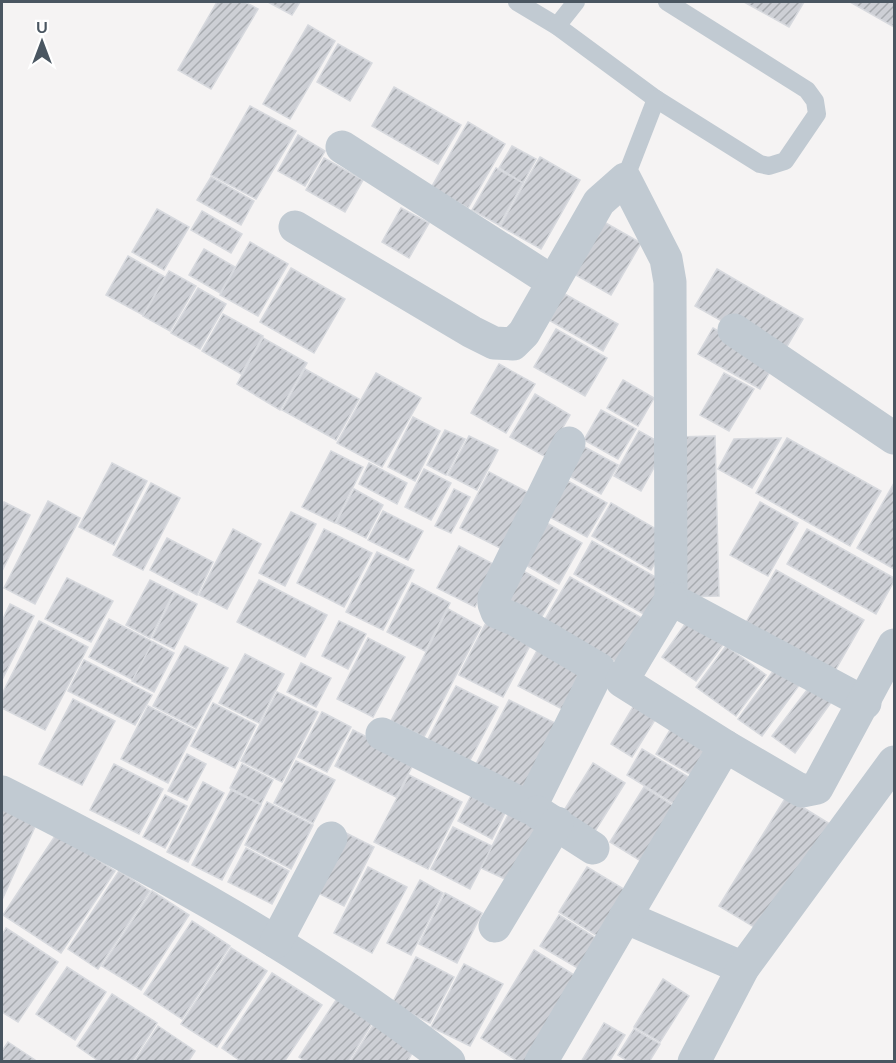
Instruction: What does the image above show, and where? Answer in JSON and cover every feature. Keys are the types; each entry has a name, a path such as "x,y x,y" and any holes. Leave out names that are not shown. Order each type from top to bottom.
{"street":[{"path":"342,147 553,282"},
{"path":"295,227 494,343 513,344 524,333 599,202 625,179 666,259 670,282 671,599 610,675 543,816 495,926"},
{"path":"734,330 894,438"},
{"path":"569,443 498,587 494,597 497,612 516,620 802,790 817,788 865,704 894,645"},
{"path":"671,599 865,704"},
{"path":"382,734 543,816 593,848"},
{"path":"542,1062 725,746"},
{"path":"694,1062 743,968 894,762"},
{"path":"2,792 94,838 276,942 342,983 430,1056"},
{"path":"276,942 331,838"},
{"path":"625,917 743,968"}],"lane":[{"path":"517,2 557,26 656,99 760,164 769,166 785,161 817,114 814,101 807,90 667,2"},
{"path":"557,26 576,2"},
{"path":"625,179 656,99"}],"building":[{"path":"217,2 245,2 258,9 211,89 178,70"},
{"path":"268,2 300,2 292,15"},
{"path":"744,2 804,2 789,27"},
{"path":"850,2 894,2 894,27"},
{"path":"308,25 335,41 290,119 263,104"},
{"path":"338,44 372,63 350,101 317,82"},
{"path":"394,87 461,125 438,164 372,126"},
{"path":"250,106 296,131 256,199 211,175"},
{"path":"468,122 505,144 468,208 431,188"},
{"path":"298,135 325,151 305,186 278,171"},
{"path":"512,146 536,159 523,183 499,168"},
{"path":"540,157 580,180 541,249 500,226"},
{"path":"324,158 363,180 345,212 306,190"},
{"path":"496,168 523,183 499,225 472,210"},
{"path":"211,177 254,201 241,225 197,200"},
{"path":"401,208 429,223 409,258 382,242"},
{"path":"157,209 189,227 164,270 132,252"},
{"path":"202,211 242,234 231,253 191,230"},
{"path":"604,222 641,243 611,295 574,274"},
{"path":"250,242 288,264 258,316 220,295"},
{"path":"204,249 235,267 220,293 189,275"},
{"path":"128,256 165,277 143,315 106,295"},
{"path":"291,268 345,299 314,353 260,322"},
{"path":"717,269 803,319 782,355 695,306"},
{"path":"169,271 196,286 170,331 143,316"},
{"path":"198,288 226,304 200,349 171,333"},
{"path":"563,293 618,324 603,351 547,319"},
{"path":"223,314 263,336 241,374 202,351"},
{"path":"713,328 775,363 760,389 698,354"},
{"path":"556,329 607,358 585,396 534,367"},
{"path":"263,338 307,363 280,410 237,384"},
{"path":"499,364 535,384 506,433 471,413"},
{"path":"305,369 359,399 336,440 282,410"},
{"path":"376,373 421,398 382,467 337,443"},
{"path":"724,373 754,389 729,431 700,415"},
{"path":"623,380 654,398 638,426 607,408"},
{"path":"535,394 570,415 546,457 510,437"},
{"path":"601,410 636,429 618,459 584,440"},
{"path":"413,417 440,431 415,481 388,467"},
{"path":"445,430 465,439 446,475 427,465"},
{"path":"639,431 666,446 641,491 614,476"},
{"path":"469,436 498,450 477,490 448,475"},
{"path":"715,436 719,596 678,597 675,437"},
{"path":"781,438 752,488 718,469 734,439"},
{"path":"787,438 881,491 850,546 756,493"},
{"path":"581,445 618,465 601,494 564,473"},
{"path":"331,451 363,467 335,523 302,507"},
{"path":"112,463 147,481 114,545 79,527"},
{"path":"369,463 407,483 397,504 359,484"},
{"path":"424,469 451,483 431,520 405,507"},
{"path":"489,472 531,494 502,549 460,528"},
{"path":"566,480 607,503 587,537 546,515"},
{"path":"151,483 180,498 143,570 113,555"},
{"path":"894,483 894,569 857,548"},
{"path":"354,489 383,505 366,538 336,523"},
{"path":"454,489 470,497 451,533 435,526"},
{"path":"48,501 80,518 35,604 4,588"},
{"path":"4,502 30,515 2,571 2,508"},
{"path":"760,502 798,523 768,576 730,555"},
{"path":"611,503 670,537 651,570 592,536"},
{"path":"383,511 423,531 408,560 368,540"},
{"path":"291,512 316,524 285,586 259,573"},
{"path":"545,522 582,543 559,584 522,563"},
{"path":"233,529 261,544 227,609 199,595"},
{"path":"324,529 372,553 344,607 297,583"},
{"path":"807,529 894,578 876,614 787,564"},
{"path":"167,538 213,562 197,595 150,570"},
{"path":"592,541 666,583 647,616 574,574"},
{"path":"459,546 497,566 475,607 437,588"},
{"path":"377,552 414,570 383,630 346,612"},
{"path":"518,568 557,590 541,618 502,596"},
{"path":"776,570 864,620 832,676 744,626"},
{"path":"570,577 647,621 622,665 544,621"},
{"path":"67,578 113,601 91,642 45,619"},
{"path":"150,580 174,592 150,638 126,625"},
{"path":"259,580 327,615 305,657 237,622"},
{"path":"412,583 450,603 425,651 387,632"},
{"path":"175,593 197,604 174,649 152,638"},
{"path":"10,604 34,616 2,680 2,621"},
{"path":"448,609 481,627 424,737 391,721"},
{"path":"490,615 534,638 503,697 459,675"},
{"path":"690,617 725,642 696,681 662,657"},
{"path":"109,619 153,642 133,680 89,657"},
{"path":"39,621 88,647 45,730 2,708 2,694"},
{"path":"339,621 366,634 348,669 322,656"},
{"path":"368,638 405,657 373,717 337,699"},
{"path":"153,642 174,653 154,692 132,681"},
{"path":"540,645 586,668 564,710 518,686"},
{"path":"185,646 228,668 196,728 153,706"},
{"path":"726,646 766,675 736,716 696,687"},
{"path":"245,654 284,674 259,723 219,703"},
{"path":"84,660 152,695 135,725 68,691"},
{"path":"301,663 331,678 316,707 287,692"},
{"path":"776,667 800,684 762,736 738,719"},
{"path":"456,686 498,707 469,762 427,741"},
{"path":"810,686 832,701 795,753 772,736"},
{"path":"277,692 318,712 282,782 241,761"},
{"path":"73,699 115,721 82,785 39,764"},
{"path":"509,700 565,728 530,796 474,768"},
{"path":"636,702 658,715 632,757 611,744"},
{"path":"213,703 256,725 235,768 191,746"},
{"path":"148,706 195,730 168,783 121,759"},
{"path":"322,712 351,727 327,772 298,757"},
{"path":"674,723 719,750 700,780 656,754"},
{"path":"353,730 415,761 396,797 335,766"},
{"path":"642,749 700,784 684,810 627,775"},
{"path":"187,754 206,764 187,800 168,791"},
{"path":"296,761 335,780 313,823 274,803"},
{"path":"593,763 625,783 592,836 560,817"},
{"path":"114,764 163,789 139,834 90,810"},
{"path":"242,764 273,780 261,804 230,788"},
{"path":"409,775 462,802 428,869 374,842"},
{"path":"203,782 224,793 188,862 167,852"},
{"path":"644,787 677,808 644,863 610,842"},
{"path":"231,790 261,805 222,880 192,865"},
{"path":"165,795 187,806 165,848 143,837"},
{"path":"471,796 505,813 492,839 458,821"},
{"path":"786,797 830,824 764,933 719,906"},
{"path":"267,802 313,825 291,869 245,845"},
{"path":"2,803 38,820 2,900"},
{"path":"509,813 547,832 518,885 481,868"},
{"path":"453,827 492,846 470,889 431,869"},
{"path":"344,832 374,847 344,906 314,891"},
{"path":"57,833 115,871 61,953 3,915"},
{"path":"246,848 289,871 272,904 228,882"},
{"path":"368,867 407,887 372,953 334,933"},
{"path":"587,867 627,891 599,937 559,912"},
{"path":"119,871 150,891 98,969 68,949"},
{"path":"420,880 443,893 411,955 387,943"},
{"path":"152,891 189,915 141,990 102,966"},
{"path":"445,893 482,913 457,963 419,944"},
{"path":"559,915 599,940 581,970 540,946"},
{"path":"192,921 230,946 182,1019 144,994"},
{"path":"6,928 58,962 18,1022 2,1012 2,935"},
{"path":"231,948 267,971 217,1047 181,1024"},
{"path":"534,950 579,978 528,1062 519,1062 481,1038"},
{"path":"416,957 454,977 430,1023 392,1004"},
{"path":"464,964 503,984 470,1046 431,1027"},
{"path":"67,967 106,992 75,1040 36,1014"},
{"path":"272,973 322,1005 284,1062 242,1062 222,1048"},
{"path":"663,979 689,996 660,1042 634,1027"},
{"path":"112,994 157,1023 132,1062 100,1062 77,1046"},
{"path":"338,997 374,1020 348,1062 306,1062 299,1057"},
{"path":"604,1023 625,1035 609,1062 581,1062"},
{"path":"374,1024 414,1050 407,1062 350,1062"},
{"path":"158,1026 195,1051 188,1062 134,1062"},
{"path":"634,1029 660,1044 649,1062 629,1062 618,1055"},
{"path":"8,1042 38,1062 2,1062 2,1051"}]}
